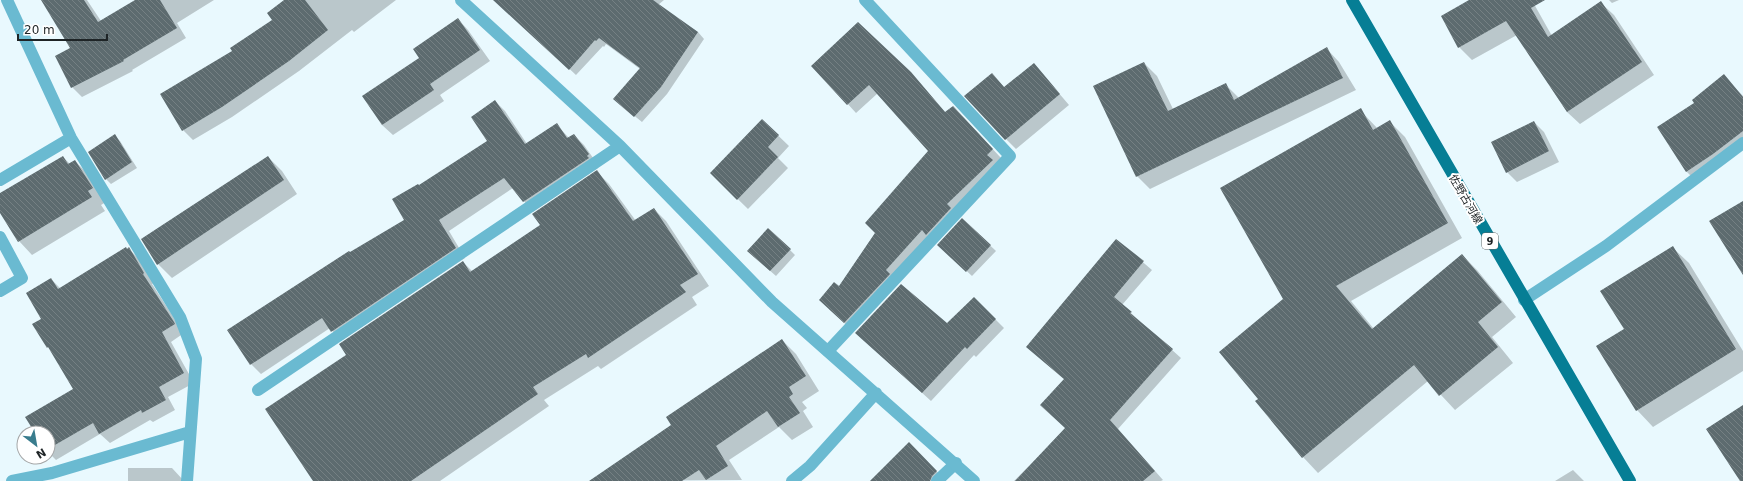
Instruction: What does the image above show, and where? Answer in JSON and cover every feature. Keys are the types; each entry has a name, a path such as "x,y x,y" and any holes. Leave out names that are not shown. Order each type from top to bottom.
{"main road":[{"name":"佐野古河線","path":"1352,0 1524,300 1630,481"}],"street":[{"path":"7,0 71,138 180,317 196,359 187,481"},
{"path":"461,0 620,146 772,302 956,463 974,481"},
{"path":"828,351 1010,156 865,0"},
{"path":"0,180 71,138"},
{"path":"1524,300 1606,246 1743,143"},
{"path":"258,390 620,146"},
{"path":"0,237 22,278 0,291"},
{"path":"792,481 810,466 876,393"},
{"path":"12,481 52,473 190,432"},
{"path":"937,481 956,463"}],"building":[{"path":"41,0 84,0 98,22 135,0 160,0 177,28 123,60 124,61 71,88 55,56 70,48"},
{"path":"284,0 305,0 328,30 289,61 222,107 182,131 160,94 232,51 230,48 272,20 267,13"},
{"path":"493,0 653,0 698,32 661,87 634,117 613,99 640,68 599,38 596,41 595,40 569,70"},
{"path":"1469,0 1545,0 1531,8 1548,37 1601,1 1642,62 1567,112 1506,21 1458,48 1441,16"},
{"path":"458,18 480,50 430,84 434,90 382,125 362,96 419,58 413,49"},
{"path":"858,22 911,72 945,112 953,106 993,149 987,155 993,160 947,204 951,208 926,235 922,230 886,270 890,274 844,323 819,300 834,282 839,286 875,233 865,223 928,151 869,85 847,105 811,66"},
{"path":"1327,47 1343,78 1136,177 1093,86 1144,62 1168,111 1226,83 1234,100"},
{"path":"1034,63 1060,94 1005,140 964,96 992,73 1004,87"},
{"path":"1724,74 1743,97 1743,131 1686,172 1657,127 1694,103 1692,100"},
{"path":"495,100 525,144 557,123 567,138 574,134 589,154 587,156 589,158 523,202 504,178 439,220 456,248 331,332 322,318 250,365 227,330 349,251 350,252 404,220 392,199 418,184 419,185 487,141 471,117"},
{"path":"1361,108 1373,130 1390,120 1448,223 1336,286 1372,329 1462,254 1502,302 1478,322 1498,347 1439,396 1414,365 1302,458 1255,401 1258,399 1219,352 1283,299 1220,188"},
{"path":"762,119 779,135 768,147 778,157 737,200 710,173"},
{"path":"1534,121 1549,151 1506,173 1491,142"},
{"path":"115,134 132,162 105,180 88,152"},
{"path":"63,156 68,164 75,160 93,188 88,191 92,197 18,242 0,213 0,193"},
{"path":"268,156 284,180 157,265 141,239"},
{"path":"597,170 633,221 654,208 698,274 680,285 686,292 588,358 586,354 533,387 538,394 411,481 313,481 265,409 346,355 339,344 463,261 470,272 540,225 532,214"},
{"path":"1743,201 1743,275 1709,221"},
{"path":"962,218 991,245 966,272 937,245"},
{"path":"768,228 791,249 770,271 747,251"},
{"path":"1116,239 1144,261 1114,297 1132,312 1130,313 1173,349 1110,420 1155,471 1143,481 1015,481 1065,428 1040,405 1064,379 1026,347"},
{"path":"1673,246 1736,349 1636,411 1596,346 1624,329 1600,291"},
{"path":"126,247 127,249 129,247 144,273 143,274 175,324 162,332 184,373 159,387 166,400 142,413 141,410 99,434 93,423 56,444 56,425 30,425 25,417 73,389 48,347 47,348 32,324 41,319 26,293 51,278 58,289"},
{"path":"901,284 947,323 974,297 996,319 967,349 965,347 922,393 855,333"},
{"path":"782,339 806,376 789,387 793,394 789,397 800,413 778,427 767,411 716,446 728,466 706,480 699,470 682,481 589,481 671,425 666,417"},
{"path":"1743,405 1743,481 1740,481 1706,429"},
{"path":"909,442 937,471 932,476 930,481 870,481"}]}
